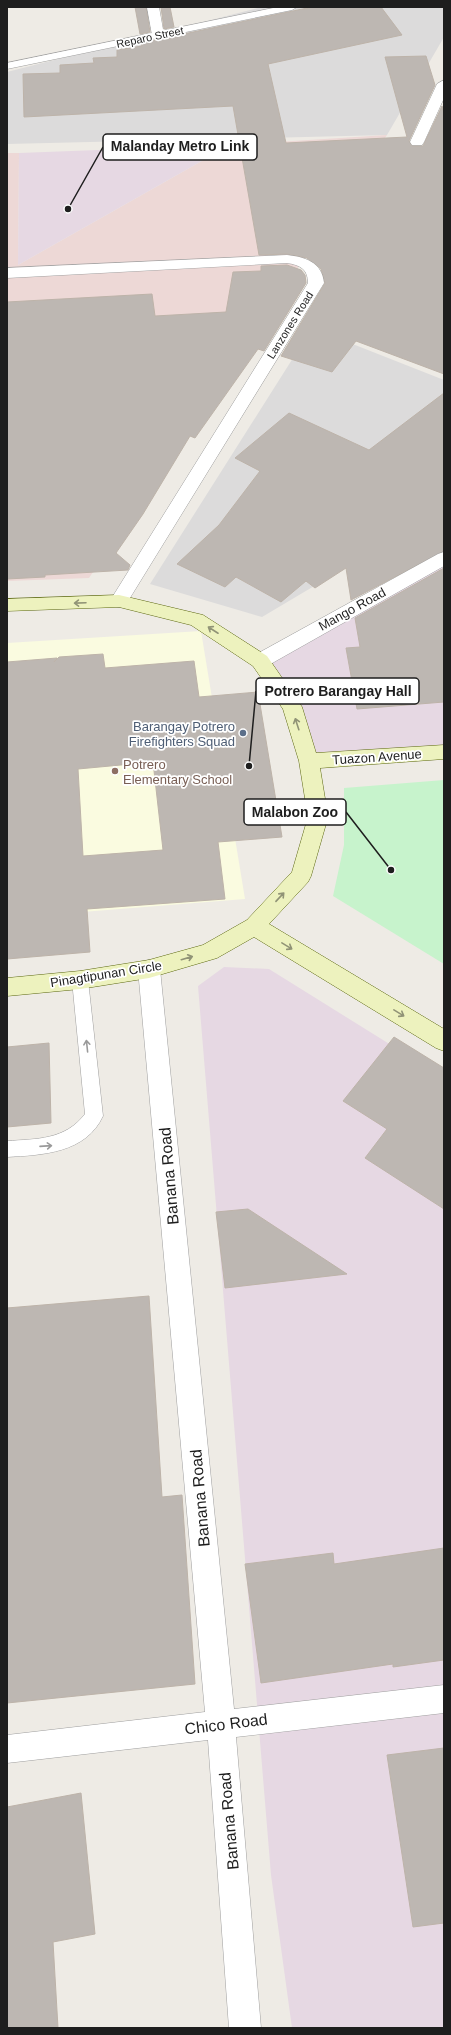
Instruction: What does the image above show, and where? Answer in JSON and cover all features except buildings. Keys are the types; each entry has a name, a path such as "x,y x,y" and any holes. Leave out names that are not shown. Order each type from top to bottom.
{"main road":[{"name":"Pinagtipunan Circle","path":"7,605 119,601 197,620 260,661 292,707 309,761 318,817 301,876 254,926 209,952 149,969 80,980 7,987"},
{"name":"Tuazon Avenue","path":"309,761 444,752"},
{"path":"254,926 444,1041"}],"street":[{"path":"154,7 158,35"},
{"path":"417,142 444,84"},
{"name":"Lanzones Road","path":"7,273 287,259 302,261 312,268 316,275 316,283 119,601"},
{"name":"Mango Road","path":"260,661 444,558"},
{"name":"Banana Road","path":"149,969 221,1725 245,2028"},
{"name":"Chico Road","path":"7,1749 444,1699"}],"lane":[{"name":"Reparo Street","path":"7,66 292,7"},
{"path":"7,1149 56,1145 72,1138 87,1128 94,1116 80,980"}],"shaded area":[{"path":"262,7 444,7 444,37 387,135 7,144 7,72"},
{"path":"387,135 89,578 7,581 7,153 19,153 18,265 230,145"},
{"path":"230,145 18,265 19,153"},
{"path":"312,328 444,380 444,509 262,617 150,584"},
{"path":"444,558 444,748 317,760 264,654"},
{"name":"Potrero Elementary School","path":"201,631 245,899 7,918 7,643"},
{"path":"224,967 269,969 444,1078 444,2028 292,2028 271,1875 198,986"}],"green space":[{"path":"444,780 444,964 333,896 344,845 344,788"}],"place":[{"name":"Malanday Metro Link","path":"68,209"},
{"name":"Barangay Potrero Firefighters Squad","path":"243,733"},
{"name":"Potrero Barangay Hall","path":"249,766"},
{"name":"Potrero Elementary School","path":"115,771"},
{"name":"Malabon Zoo","path":"391,870"}]}
